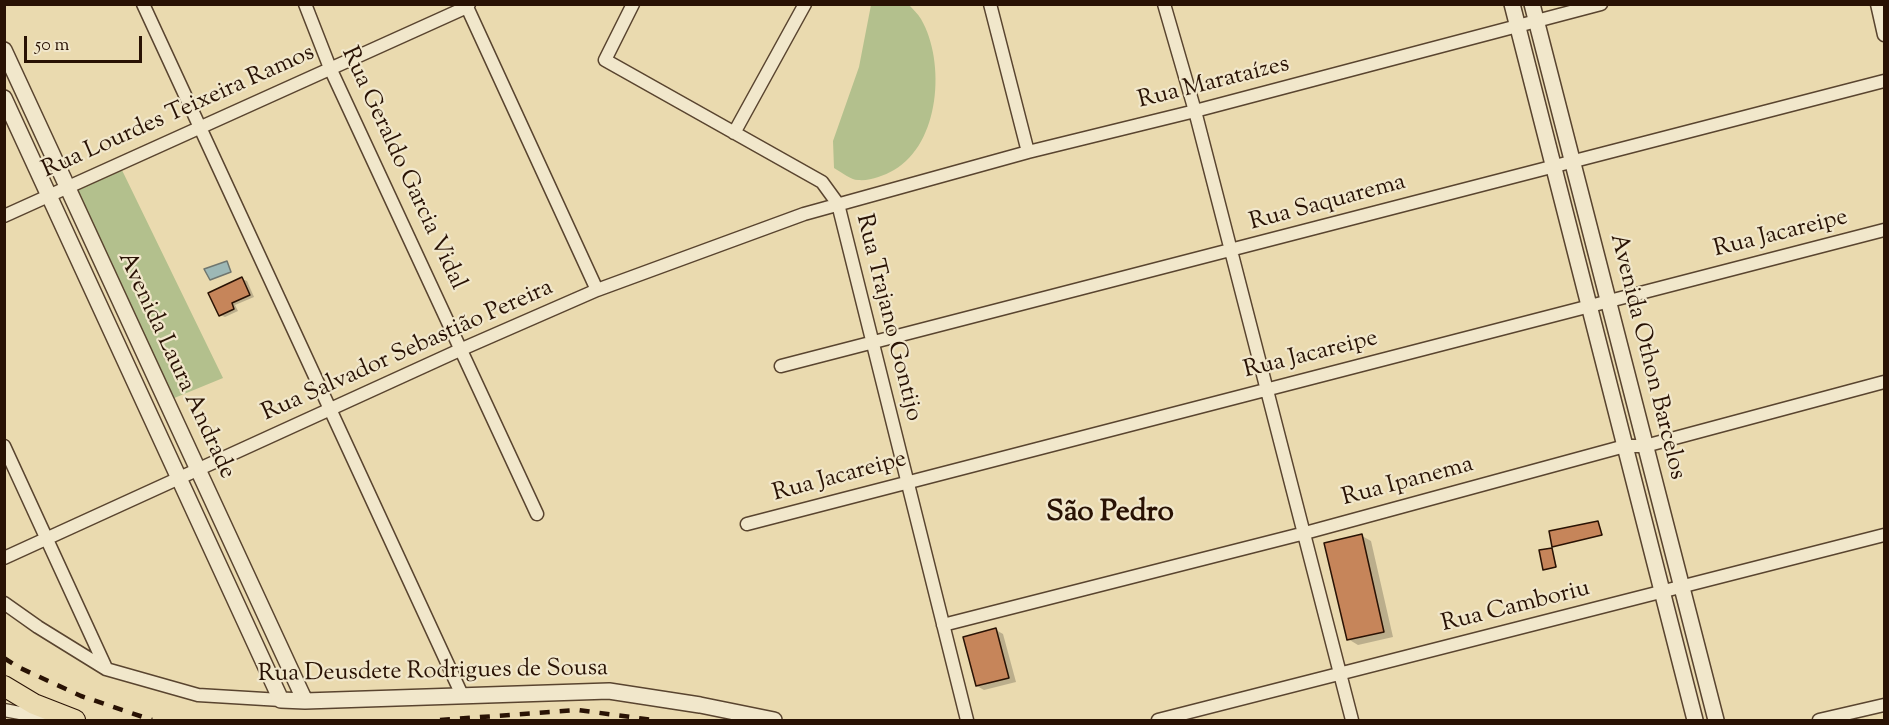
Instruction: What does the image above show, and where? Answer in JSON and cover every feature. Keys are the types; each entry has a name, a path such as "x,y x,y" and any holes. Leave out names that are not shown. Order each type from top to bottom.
{"main road":[{"path":"4,686 34,704 75,720"}],"street":[{"path":"143,4 462,695"},
{"name":"Rua Geraldo Garcia Vidal","path":"305,4 330,68 537,514"},
{"path":"633,4 605,60 822,182 838,204"},
{"path":"734,133 805,4"},
{"path":"990,4 1028,152"},
{"path":"1164,4 1195,111 1352,720"},
{"name":"Avenida Othon Barcelos","path":"1512,4 1695,720"},
{"name":"Avenida Othon Barcelos","path":"1532,4 1716,720"},
{"name":"Rua Marataízes","path":"838,204 1028,152 1195,111 1601,4"},
{"path":"1877,4 1884,35"},
{"path":"468,6 597,290"},
{"name":"Rua Lourdes Teixeira Ramos","path":"4,216 468,6"},
{"name":"Avenida Laura Andrade","path":"4,50 305,701"},
{"name":"Rua Saquarema","path":"781,366 1884,81"},
{"name":"Avenida Laura Andrade","path":"4,98 281,700"},
{"name":"Rua Salvador Sebastião Pereira","path":"4,558 462,349 597,290 793,218 838,204"},
{"name":"Rua Trajano Gontijo","path":"838,204 967,720"},
{"name":"Rua Jacareipe","path":"747,524 1884,230"},
{"name":"Rua Ipanema","path":"943,625 1305,533 1625,446 1645,446 1884,382"},
{"path":"4,446 106,669"},
{"name":"Rua Camboriu","path":"1158,720 1662,593 1884,534"},
{"name":"Rua Deusdete Rodrigues de Sousa","path":"4,603 106,669 198,694 305,701 609,691 719,715 774,720"},
{"path":"1819,720 1884,705"},
{"path":"4,710 58,720"}],"green space":[{"path":"871,5 909,5 920,17 929,37 934,57 936,79 934,101 921,141 909,158 886,174 872,179 855,180 834,168 833,141 859,67"},
{"path":"119,164 223,378 167,401 68,187"}],"water":[{"path":"227,261 231,272 210,280 204,269"}],"building":[{"path":"242,277 250,295 232,303 234,309 219,316 208,293"},
{"path":"1598,521 1602,535 1552,547 1549,531"},
{"path":"1362,534 1384,632 1347,640 1324,543"},
{"path":"1552,548 1556,567 1543,570 1539,550"},
{"path":"996,628 1009,678 976,686 963,637"}],"railway":[{"path":"4,658 18,667 81,696 152,720"},
{"path":"440,720 578,710 653,720"}],"district":[{"name":"São Pedro","path":"1110,515"}]}
